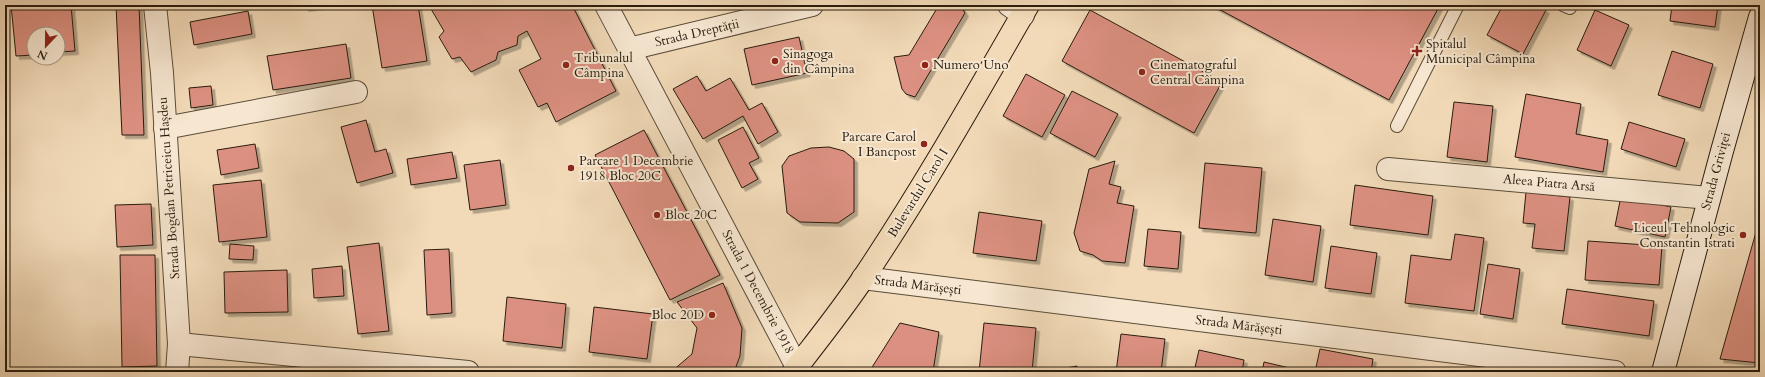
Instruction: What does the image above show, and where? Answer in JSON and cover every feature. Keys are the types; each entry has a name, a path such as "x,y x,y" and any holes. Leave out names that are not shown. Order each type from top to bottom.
{"main road":[{"name":"Bulevardul Carol I","path":"795,370 863,278 941,156 1020,8"}],"street":[{"name":"Strada Bogdan Petriceicu Hașdeu","path":"155,5 165,128 179,344 177,372"},
{"name":"Strada 1 Decembrie 1918","path":"606,5 654,94 795,370"},
{"name":"Strada Dreptății","path":"629,49 812,5"},
{"name":"Strada Griviței","path":"1663,372 1709,198 1760,17"},
{"path":"165,128 356,92"},
{"name":"Aleea Piatra Arsă","path":"1388,169 1709,198"},
{"name":"Strada Mărășești","path":"863,278 1615,372"},
{"path":"179,344 468,372"}],"lane":[{"path":"1397,126 1458,5"}],"building":[{"path":"11,5 71,5 75,51 66,52 66,26 26,26 26,55 16,56"},
{"path":"116,5 139,5 144,135 122,135"},
{"path":"305,5 326,5 305,8"},
{"path":"372,5 418,5 427,61 382,68"},
{"name":"Tribunalul Câmpina","path":"437,5 572,5 616,91 556,122 547,103 538,107 519,70 541,59 527,31 518,36 517,45 498,52 496,60 471,72 460,57 452,59 439,37 444,31 431,9"},
{"path":"939,5 960,5 965,13 915,97 906,94 902,89 894,57 909,55"},
{"path":"1211,5 1440,5 1389,100"},
{"path":"1503,5 1537,5 1546,10 1523,54 1487,35"},
{"path":"1672,5 1718,5 1715,27 1670,21"},
{"name":"Cinematograful Central Câmpina","path":"1090,10 1222,82 1194,133 1062,61"},
{"path":"1595,10 1629,25 1611,66 1577,50"},
{"path":"248,11 252,34 194,45 190,22"},
{"name":"Sinagoga din Câmpina","path":"799,37 807,73 752,85 744,49"},
{"path":"346,44 351,78 273,90 267,56"},
{"path":"1672,51 1713,64 1700,108 1658,95"},
{"path":"1026,74 1065,95 1042,137 1003,116"},
{"path":"697,76 706,91 730,78 749,110 762,103 778,132 758,144 743,116 703,139 673,89"},
{"path":"211,86 213,105 191,108 189,88"},
{"path":"1072,91 1118,114 1095,157 1050,133"},
{"path":"1526,94 1581,104 1576,134 1608,140 1603,172 1515,157"},
{"path":"1454,102 1493,106 1487,162 1447,157"},
{"path":"366,120 375,152 386,149 393,173 357,183 341,127"},
{"path":"1629,122 1685,139 1676,167 1621,149"},
{"path":"743,127 759,158 749,163 758,179 742,188 718,140"},
{"name":"Bloc 20C","path":"644,130 720,275 670,300 595,155"},
{"path":"255,144 259,168 221,175 217,150"},
{"path":"829,147 844,151 854,159 854,212 838,223 800,222 787,213 782,166 789,156 811,148"},
{"path":"452,152 457,178 411,185 407,159"},
{"path":"500,160 506,205 470,210 464,165"},
{"path":"1115,161 1109,184 1121,187 1117,203 1134,206 1125,263 1102,261 1093,255 1080,251 1074,233 1089,169"},
{"path":"1205,163 1262,168 1256,233 1199,228"},
{"path":"261,180 267,237 219,242 213,185"},
{"path":"1355,185 1433,196 1428,235 1350,225"},
{"path":"1526,192 1570,197 1564,251 1532,248 1535,224 1523,223"},
{"path":"1621,196 1671,207 1665,237 1615,226"},
{"path":"151,204 153,245 117,247 115,205"},
{"path":"979,212 1042,221 1036,261 973,253"},
{"name":"Liceul Tehnologic Constantin Istrati","path":"1760,218 1760,363 1720,359"},
{"path":"1273,219 1321,226 1313,282 1265,275"},
{"path":"1148,229 1181,232 1178,269 1144,266"},
{"path":"1455,234 1484,238 1474,311 1405,303 1411,255 1451,260"},
{"path":"1588,241 1662,246 1659,285 1585,280"},
{"path":"379,243 389,331 358,334 347,247"},
{"path":"230,244 254,246 253,260 229,259"},
{"path":"1331,246 1377,253 1371,294 1325,288"},
{"path":"449,249 452,313 427,315 424,250"},
{"path":"120,255 155,255 157,366 122,367"},
{"path":"1488,264 1520,269 1513,319 1480,314"},
{"path":"342,266 344,296 314,298 312,269"},
{"path":"287,270 288,312 225,313 224,272"},
{"name":"Bloc 20D","path":"723,283 742,328 740,356 734,372 671,372 692,354 697,328 677,302"},
{"path":"1567,289 1654,301 1649,336 1562,324"},
{"path":"507,297 566,304 562,348 503,341"},
{"path":"594,307 653,314 647,359 589,352"},
{"path":"900,323 939,332 933,372 869,372"},
{"path":"984,323 1036,328 1032,372 979,372"},
{"path":"1121,334 1165,339 1161,372 1116,372"},
{"path":"1320,349 1373,359 1371,372 1315,372"},
{"path":"1199,350 1244,360 1242,372 1194,372"},
{"path":"1264,362 1307,372 1262,372"},
{"path":"1077,366 1078,372 1049,371"},
{"path":"123,371 157,371 123,372"}],"place":[{"name":"Spitalul Municipal Câmpina","path":"1417,51"},
{"name":"Sinagoga din Câmpina","path":"775,61"},
{"name":"Tribunalul Câmpina","path":"566,65"},
{"name":"Numero Uno","path":"925,65"},
{"name":"Cinematograful Central Câmpina","path":"1142,72"},
{"name":"Parcare Carol I Bancpost","path":"924,144"},
{"name":"Parcare 1 Decembrie 1918 Bloc 20C","path":"571,168"},
{"name":"Bloc 20C","path":"657,215"},
{"name":"Liceul Tehnologic Constantin Istrati","path":"1743,235"},
{"name":"Bloc 20D","path":"712,315"}]}
